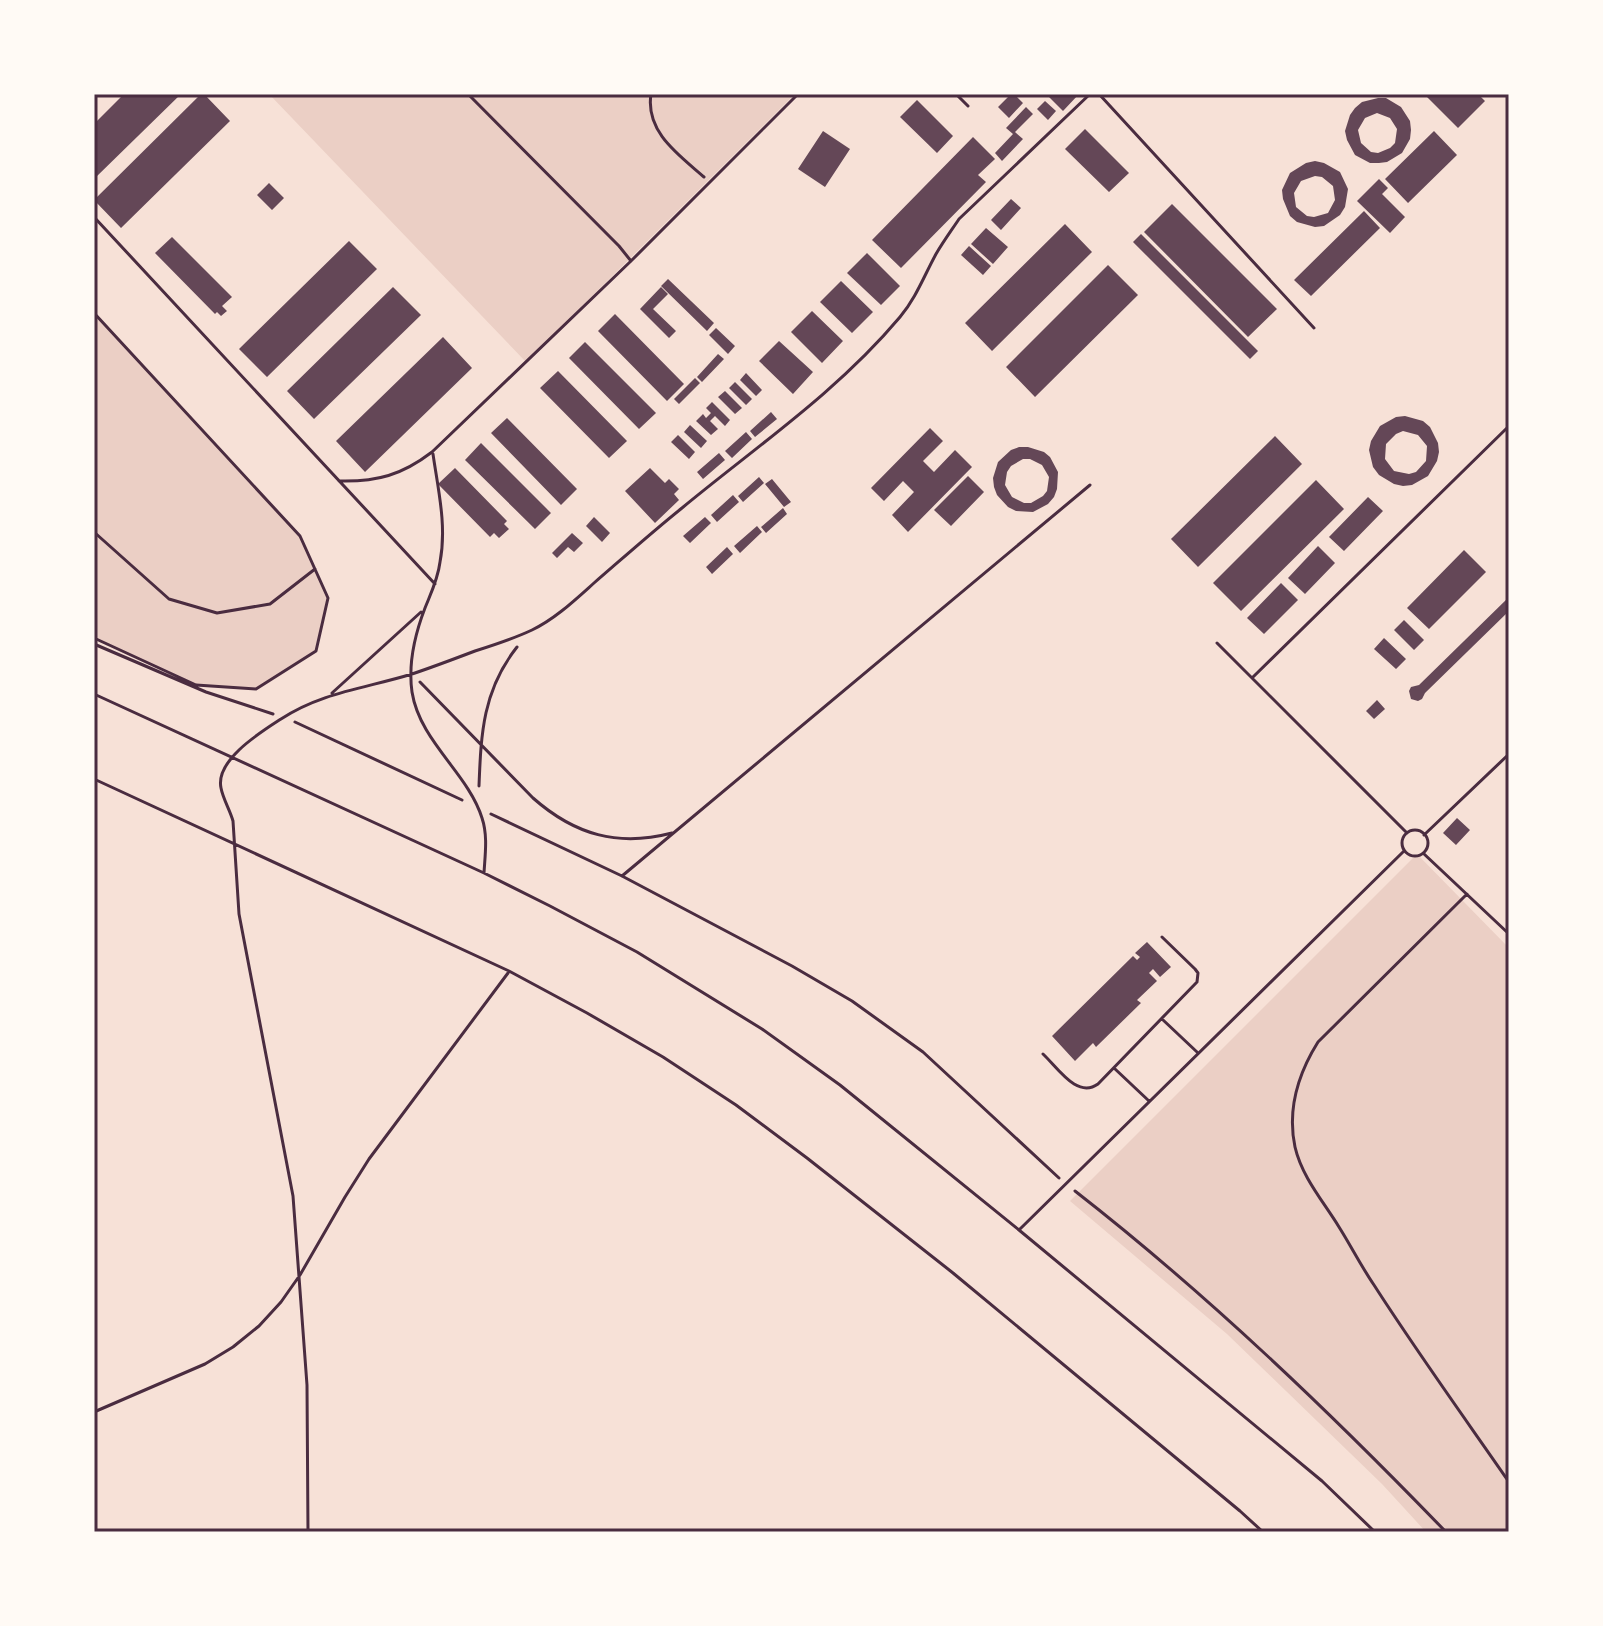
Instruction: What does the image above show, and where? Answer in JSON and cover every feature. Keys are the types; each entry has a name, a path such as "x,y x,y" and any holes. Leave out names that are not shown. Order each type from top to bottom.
{"lane":[{"path":"468,94 631,261"},
{"path":"339,481 369,481 398,473 432,452 631,261 798,94"},
{"path":"956,94 968,106"},
{"path":"308,1532 307,1385 291,1183 239,914 233,821 221,789 223,769 230,757 283,718 314,701 412,674 534,629 566,607 851,370 901,316 959,219 1090,94"},
{"path":"1099,94 1314,328"},
{"path":"94,217 435,584"},
{"path":"1252,678 1509,426"},
{"path":"432,452 443,541 435,584 424,610 413,652 412,692 426,729 479,808 486,834 484,873"},
{"path":"328,695 424,610"},
{"path":"1217,643 1407,833"},
{"path":"94,694 484,873 637,952 762,1029 840,1085 1019,1230 1311,1471 1375,1532"},
{"path":"1424,835 1509,754"},
{"path":"94,779 509,971 663,1057 736,1105 953,1273 1263,1532"},
{"path":"1419,831 1424,835 1427,847 1423,853 1413,856 1404,851 1403,838 1407,833 1419,831"},
{"path":"1019,1230 1404,851"},
{"path":"1423,853 1509,934"},
{"path":"1467,894 1318,1042 1298,1081 1292,1125 1302,1168 1313,1187 1375,1286 1509,1482"},
{"path":"1043,1054 1074,1085 1084,1090 1094,1087 1114,1068 1194,986 1198,977 1195,969 1162,937"},
{"path":"94,1412 205,1364 259,1326 300,1275 369,1159 509,971"},
{"path":"1162,1019 1198,1054"},
{"path":"1114,1068 1149,1102"}],"path":[{"path":"651,94 652,119 659,133 709,182"},
{"path":"94,313 300,536 328,598 316,651 256,689 196,685 94,638"},
{"path":"622,876 1090,485"},
{"path":"94,532 169,599 217,613 270,604 315,569"},
{"path":"479,808 485,712 496,681 512,653 534,629"},
{"path":"94,644 206,692 283,718 622,876 812,978 876,1017 923,1052 1066,1184 1229,1321 1446,1532"},
{"path":"412,674 547,810 580,829 599,835 636,839 674,832"}],"shaded area":[{"path":"269,94 795,94 526,362"},
{"path":"94,313 300,536 328,598 316,651 256,689 196,685 94,638"},
{"path":"1417,854 1509,948 1509,1532 1426,1532 1382,1484 1227,1334 1070,1201"}],"building":[{"path":"124,94 181,94 94,179 94,124"},
{"path":"201,94 230,121 121,228 94,200"},
{"path":"1011,94 1023,103 1009,118 998,107"},
{"path":"1046,94 1079,94 1063,111"},
{"path":"1424,94 1478,94 1485,101 1458,128"},
{"path":"1386,98 1401,107 1410,121 1410,139 1402,153 1387,162 1370,163 1355,155 1347,140 1345,131 1350,115 1362,102","holes":["1377,113 1390,118 1397,129 1395,143 1378,153 1371,152 1361,143 1358,130 1365,118"]},
{"path":"917,100 953,136 937,153 900,117"},
{"path":"1045,101 1056,111 1048,120 1037,109"},
{"path":"1026,107 1033,114 1015,132 1023,139 1002,161 995,153 1013,134 1006,128"},
{"path":"1085,129 1129,173 1109,192 1065,149"},
{"path":"823,131 850,149 825,187 798,169"},
{"path":"1434,131 1457,155 1408,203 1385,179"},
{"path":"973,137 995,159 978,175 986,182 901,268 872,240"},
{"path":"1306,163 1324,163 1340,172 1348,189 1345,207 1340,215 1324,226 1297,222 1290,216 1283,199 1282,190 1290,173","holes":["1322,177 1333,186 1335,200 1328,213 1307,216 1296,207 1294,193 1301,181"]},
{"path":"1379,179 1388,188 1382,194 1405,217 1390,233 1357,201"},
{"path":"269,183 284,198 272,210 257,195"},
{"path":"1011,199 1021,208 1001,230 991,220"},
{"path":"1172,204 1277,309 1248,337 1144,232"},
{"path":"1364,211 1380,228 1311,296 1294,280"},
{"path":"1065,224 1092,252 992,351 965,323"},
{"path":"986,228 1008,247 993,264 971,244"},
{"path":"1141,234 1258,351 1250,359 1133,242"},
{"path":"172,237 232,297 222,306 227,311 221,316 217,312 215,314 155,253"},
{"path":"349,241 377,269 267,377 239,349"},
{"path":"969,246 991,266 983,275 961,255"},
{"path":"867,253 900,286 881,305 847,273"},
{"path":"1108,265 1138,295 1035,397 1006,367"},
{"path":"668,279 714,323 707,331 661,286"},
{"path":"841,281 873,312 852,333 820,302"},
{"path":"393,287 421,315 314,419 287,391"},
{"path":"661,287 668,294 653,309 676,331 669,338 640,309"},
{"path":"812,311 843,341 822,363 791,332"},
{"path":"615,314 684,384 667,401 598,331"},
{"path":"716,328 735,346 728,354 709,335"},
{"path":"443,337 472,368 365,472 336,441"},
{"path":"779,341 813,372 793,394 759,361"},
{"path":"585,342 656,413 639,429 569,358"},
{"path":"718,354 724,359 702,382 697,377"},
{"path":"558,371 627,441 609,458 540,388"},
{"path":"746,373 762,390 756,396 740,380"},
{"path":"695,378 700,383 679,404 674,399"},
{"path":"735,382 752,399 746,405 729,388"},
{"path":"725,391 742,408 735,414 718,397"},
{"path":"712,402 730,420 725,426 715,416 710,421 718,429 711,435 696,421 703,414 706,418 711,413 706,408"},
{"path":"771,412 777,419 755,437 750,431"},
{"path":"1396,417 1423,421 1430,427 1438,443 1437,461 1428,476 1412,485 1394,484 1379,475 1373,467 1369,450 1380,426","holes":["1403,431 1418,435 1427,446 1426,461 1416,472 1394,471 1385,459 1386,444"]},
{"path":"507,418 577,489 561,505 491,433"},
{"path":"690,425 707,441 701,448 684,432"},
{"path":"930,428 943,441 923,461 934,472 955,450 972,467 908,532 892,515 914,492 903,481 884,501 871,488"},
{"path":"746,432 752,439 732,458 725,451"},
{"path":"678,435 695,452 689,459 671,442"},
{"path":"1275,436 1302,464 1198,567 1171,539"},
{"path":"481,443 551,513 535,529 465,460"},
{"path":"1028,447 1044,452 1058,472 1054,497 1033,512 1008,507 994,487 993,478 998,462 1011,450","holes":["1023,459 1042,465 1049,477 1043,496 1031,503 1024,503 1012,497 1005,485 1011,466"]},
{"path":"719,453 725,460 703,479 697,472"},
{"path":"455,468 507,521 504,524 509,529 499,538 494,533 490,537 438,484"},
{"path":"650,468 665,483 669,479 679,489 674,494 679,500 655,523 625,491"},
{"path":"968,476 984,492 951,526 934,510"},
{"path":"759,477 764,483 743,502 738,496"},
{"path":"772,479 791,502 784,507 765,484"},
{"path":"1316,480 1344,509 1241,611 1213,583"},
{"path":"733,495 739,502 717,522 711,515"},
{"path":"1368,497 1383,511 1344,551 1329,537"},
{"path":"783,508 787,514 766,533 761,527"},
{"path":"594,517 610,533 602,542 586,526"},
{"path":"705,517 711,523 690,543 683,536"},
{"path":"757,526 762,532 740,553 734,546"},
{"path":"572,533 583,543 574,552 568,547 557,558 552,553"},
{"path":"1318,546 1335,563 1305,594 1288,578"},
{"path":"727,547 733,554 712,574 706,567"},
{"path":"1464,550 1486,572 1429,629 1407,608"},
{"path":"1281,583 1298,600 1264,634 1247,618"},
{"path":"1509,597 1509,611 1422,699 1411,699 1411,687 1419,685"},
{"path":"1404,620 1424,640 1414,650 1394,630"},
{"path":"1384,638 1406,659 1396,669 1374,649"},
{"path":"1377,700 1385,709 1374,719 1366,711"},
{"path":"1457,818 1470,830 1456,845 1443,833"},
{"path":"1147,942 1171,967 1160,977 1153,969 1149,973 1157,981 1137,1000 1141,1003 1096,1047 1093,1043 1075,1061 1052,1036 1133,956 1137,960 1140,957 1135,953"}]}
